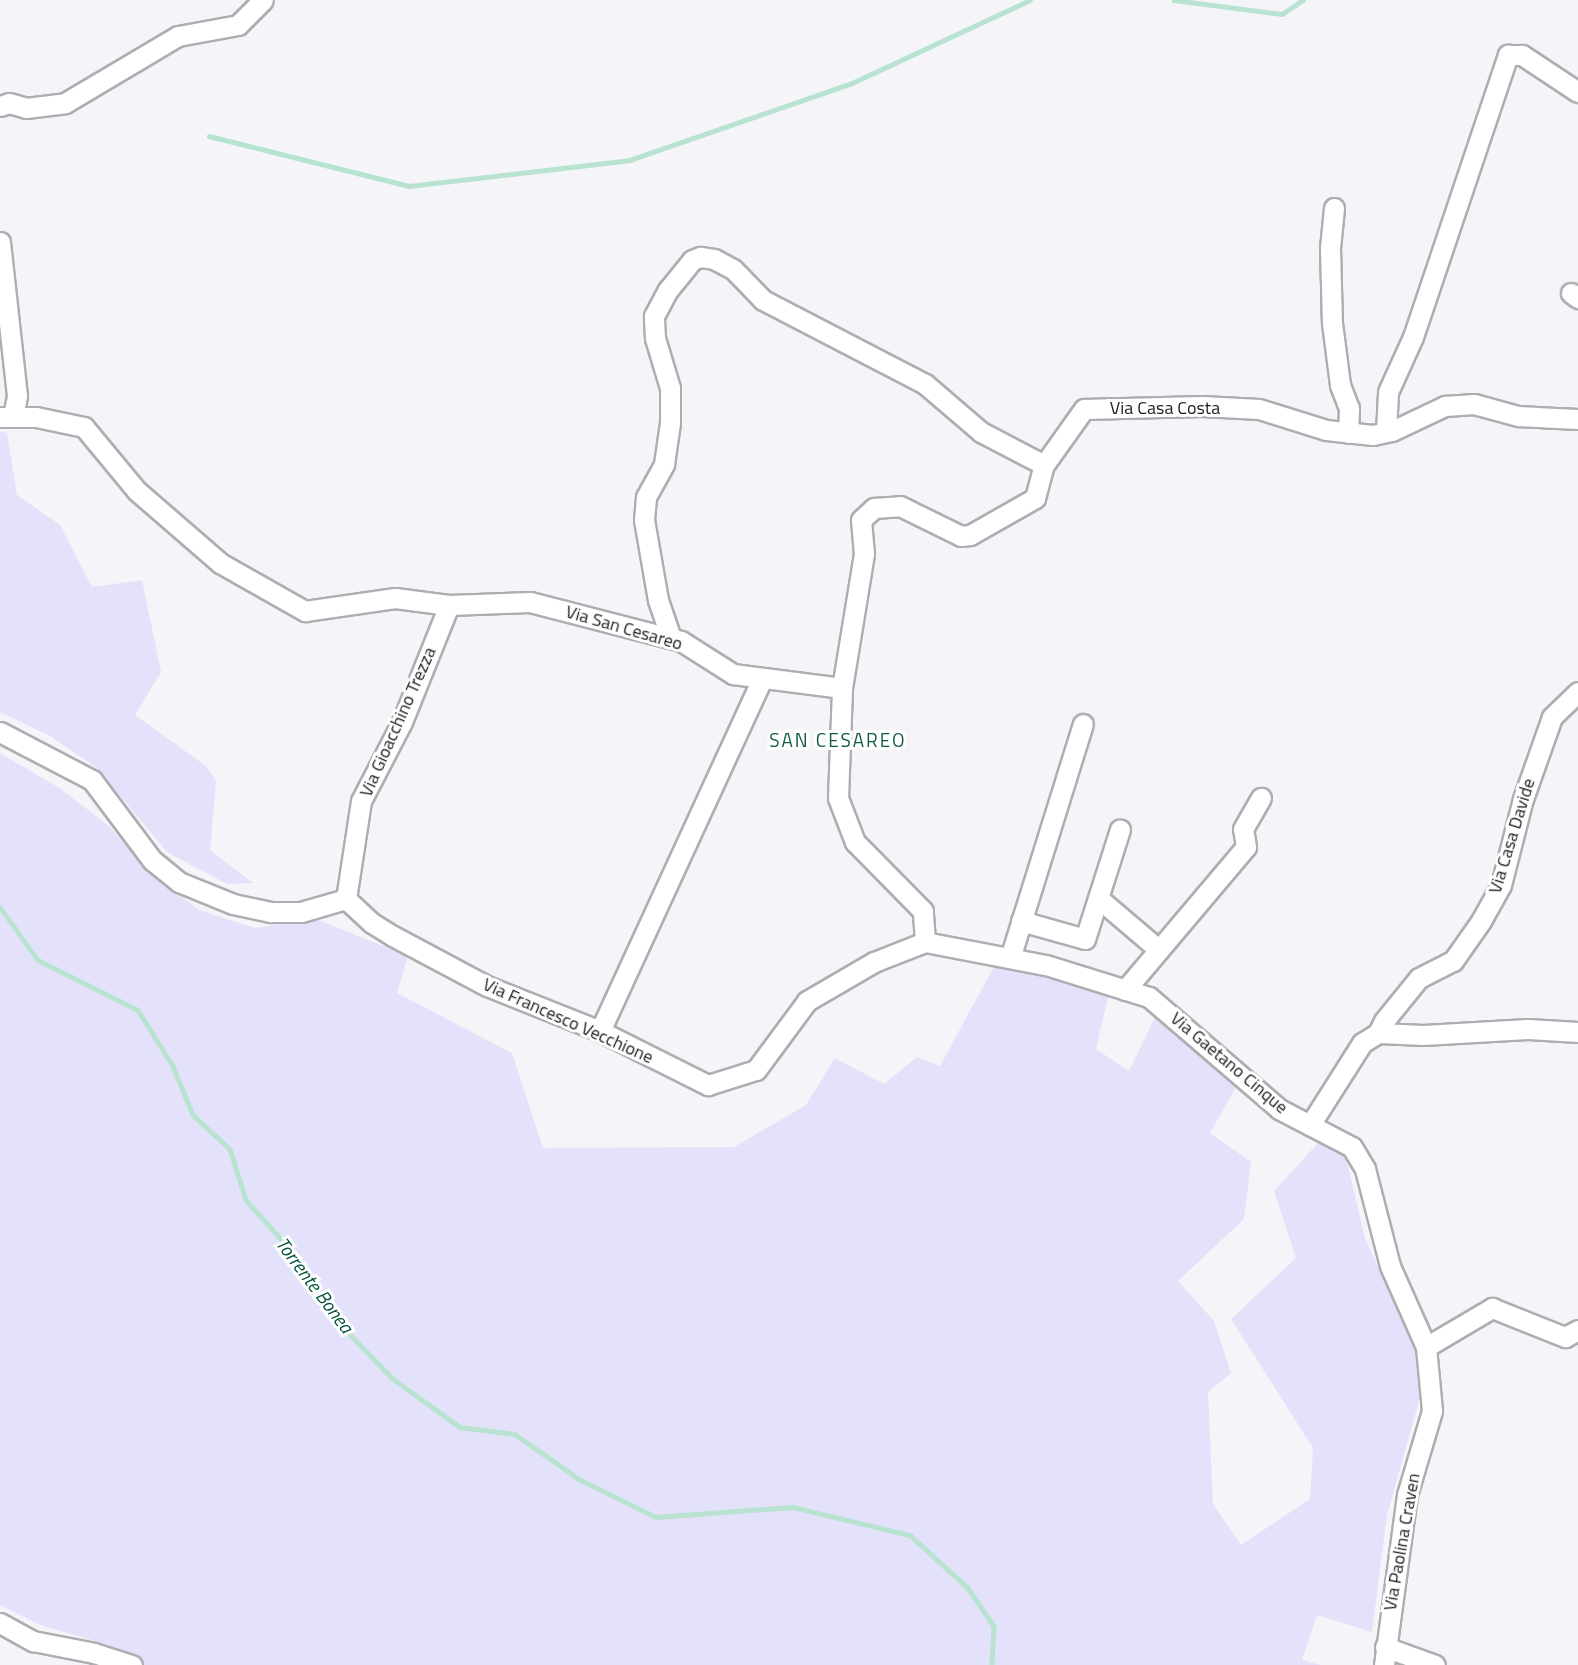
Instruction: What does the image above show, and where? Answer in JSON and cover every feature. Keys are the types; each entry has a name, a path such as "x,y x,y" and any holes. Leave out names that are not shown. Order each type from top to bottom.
{"street":[{"path":"0,106 9,103 26,108 65,103 178,36 238,25 263,0"},
{"path":"1386,432 1388,392 1413,338 1508,55 1522,55 1578,92"},
{"path":"1334,208 1330,248 1332,323 1340,385 1349,408 1348,433"},
{"path":"0,242 17,396 7,417 36,416 84,427 138,491 220,562 305,611 394,598 449,605"},
{"path":"671,638 658,600 644,520 646,497 664,464 670,423 670,388 655,338 654,316 668,290 692,260 700,257 714,259 733,269 763,300 925,384 981,432 1044,465"},
{"name":"Via Casa Costa","path":"842,688 864,554 861,520 874,509 900,506 961,536 970,536 1035,498 1044,465 1084,409 1202,406 1259,409 1326,430 1373,435 1386,432 1444,405 1474,404 1518,415 1578,419"},
{"name":"Via San Cesareo","path":"449,605 466,602 530,602 681,640 733,674 842,688"},
{"name":"Via Gioacchino Trezza","path":"346,899 361,801 401,722 449,605"},
{"path":"600,1031 762,679"},
{"path":"842,688 838,798 855,842 923,911 925,942"},
{"name":"Via Casa Davide","path":"1378,1033 1419,978 1453,961 1481,921 1501,885 1523,799 1552,717 1578,692"},
{"path":"1010,958 1083,724"},
{"path":"0,732 92,780 152,860 179,882 233,904 271,912 302,912 346,899"},
{"path":"1125,990 1246,847 1242,829 1256,811 1261,798"},
{"path":"1021,921 1085,939 1120,829"},
{"path":"1098,898 1159,950"},
{"name":"Via Francesco Vecchione","path":"346,899 372,923 487,986 600,1031 708,1085 756,1070 807,1001 874,962 925,942"},
{"name":"Via Gaetano Cinque","path":"925,942 1046,965 1149,997 1279,1109 1310,1125"},
{"path":"1310,1125 1362,1043 1378,1033 1423,1035 1528,1029 1578,1032"},
{"name":"Via Paolina Craven","path":"1310,1125 1352,1147 1365,1169 1390,1266 1426,1347 1432,1410 1406,1495 1384,1656"},
{"path":"1426,1347 1492,1308 1565,1337 1578,1330"},
{"path":"0,1623 33,1641 94,1653 132,1665"},
{"path":"1384,1656 1435,1665"}],"shaded area":[{"path":"0,431 7,433 17,495 60,525 92,587 142,580 161,672 135,715 206,766 216,781 210,850 253,883 227,884 167,852 97,768 50,736 0,712"},
{"path":"0,753 61,789 110,827 148,871 199,910 255,928 316,919 408,956 397,993 512,1053 543,1148 734,1147 806,1105 835,1058 884,1084 917,1057 940,1066 997,961 1109,993 1096,1049 1129,1071 1156,1015 1239,1082 1210,1133 1251,1162 1244,1219 1178,1281 1214,1321 1231,1373 1208,1392 1213,1504 1241,1545 1310,1499 1313,1448 1231,1319 1296,1258 1274,1191 1319,1142 1346,1157 1365,1239 1416,1345 1423,1387 1387,1515 1372,1632 1317,1615 1302,1660 1321,1665 117,1665 109,1645 43,1626 0,1605"}],"waterway":[{"path":"209,136 409,186 630,160 852,83 1030,0"},
{"path":"1174,0 1282,14 1303,0"},
{"name":"Torrente Bonea","path":"0,907 38,960 138,1010 173,1066 193,1115 230,1149 246,1200 290,1249 344,1328 392,1378 460,1427 515,1434 579,1479 656,1517 793,1507 910,1535 968,1588 994,1626 992,1665"}],"district":[{"name":"SAN CESAREO","path":"838,740"}]}
